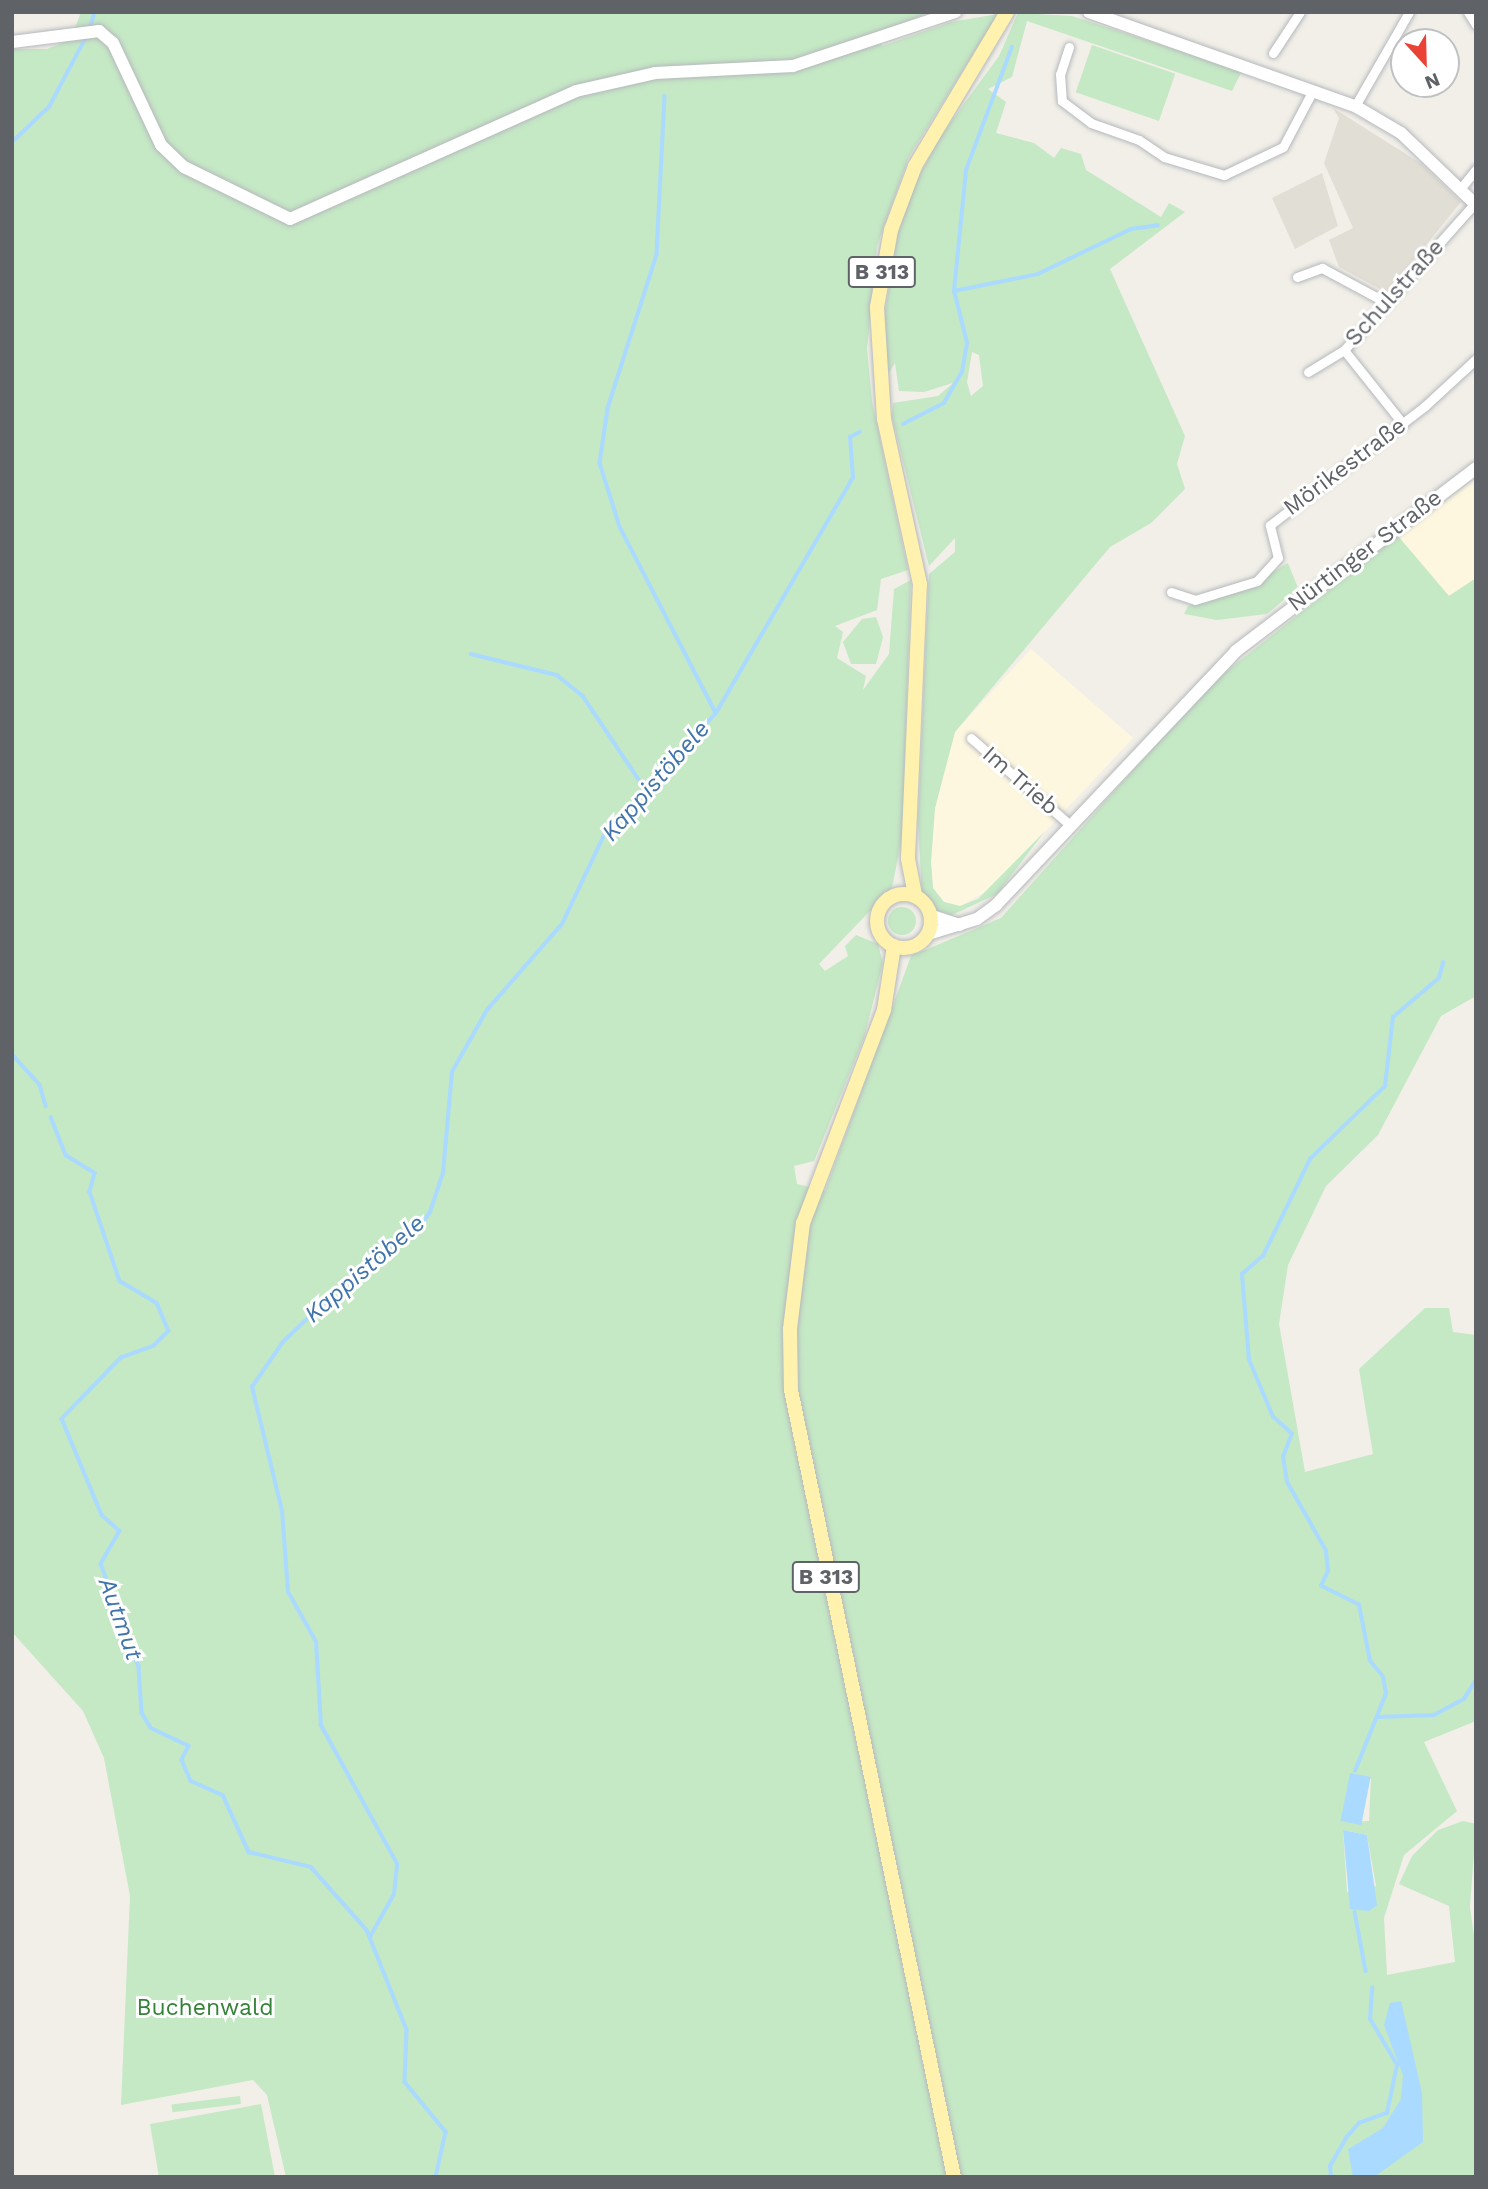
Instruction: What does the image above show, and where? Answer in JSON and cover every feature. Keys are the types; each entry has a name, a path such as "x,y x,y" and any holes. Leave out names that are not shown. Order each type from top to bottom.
{"main road":[{"name":"B 313","path":"915,895 908,858 920,584 918,557 878,377 883,266 915,166 1007,12"},
{"name":"B 313","path":"894,895 908,858"},
{"path":"894,895 915,895 932,916 928,934 900,947 877,921 894,895"},
{"name":"B 313","path":"900,947 890,984 803,1223 790,1329 791,1390 954,2177"}],"street":[{"path":"12,42 66,33 99,31 113,43 161,145 184,167 290,219 576,92 655,73 803,64 955,12"},
{"path":"1089,12 1355,106 1401,133 1475,204"},
{"path":"1273,53 1300,12"},
{"path":"1355,106 1409,12"},
{"path":"1468,12 1476,25"},
{"path":"1069,47 1060,74 1062,101 1091,123 1139,139 1164,157 1224,175 1283,148 1313,90"},
{"path":"1460,189 1476,169"},
{"name":"Schulstraße","path":"1308,372 1345,350 1475,204"},
{"path":"1297,277 1322,268 1387,303"},
{"path":"1345,350 1403,424"},
{"name":"Mörikestraße","path":"1171,592 1195,600 1257,581 1278,558 1270,525 1403,424 1476,359"},
{"name":"Nürtinger Straße","path":"928,934 960,925 996,905 1254,635 1476,468"},
{"name":"Im Trieb","path":"971,738 1070,825"},
{"path":"932,916 960,925"}],"shaded area":[{"path":"1333,108 1422,164 1461,202 1387,293 1339,267 1329,240 1353,228 1324,163 1339,118"},
{"path":"1322,173 1338,226 1295,249 1272,198"},
{"path":"1476,478 1476,578 1449,596 1398,536"},
{"path":"1031,649 1133,738 991,889 960,906 944,902 933,888 931,862 935,808 955,732"}],"green space":[{"name":"Buchenwald","path":"81,12 930,12 877,34 882,46 951,22 998,14 909,157 877,246 867,349 872,401 908,570 881,579 877,610 835,626 843,632 837,658 866,676 863,690 889,654 894,589 911,580 902,837 892,888 819,964 825,971 848,956 845,946 856,935 878,944 883,963 864,1038 814,1161 794,1166 797,1184 825,1191 911,956 1001,918 1210,684 1398,536 1449,596 1476,578 1476,996 1441,1016 1378,1135 1326,1186 1288,1265 1279,1324 1305,1472 1373,1454 1359,1369 1425,1308 1449,1308 1453,1332 1476,1335 1476,1721 1424,1742 1457,1811 1404,1855 1384,1918 1387,1975 1455,1962 1449,1906 1399,1884 1412,1856 1438,1830 1463,1821 1476,1824 1470,1907 1476,1951 1476,2177 286,2177 267,2095 253,2080 121,2105 130,1896 104,1758 83,1711 12,1632 12,49 47,49 71,39","holes":["1371,1778 1369,1821 1345,1822 1345,1799","1343,1830 1367,1835 1376,1886 1347,1892"]},
{"path":"1018,13 1072,16 1242,71 1232,91 1027,21 1012,77 988,89 1006,102 996,133 1034,143 1054,158 1061,148 1081,154 1086,170 1161,217 1169,203 1185,212 1110,269 1185,436 1177,464 1185,489 1151,523 1110,547 955,732 935,808 931,862 933,888 944,902 960,906 978,899 1045,831 997,894 952,915 935,910 922,894 918,824 929,574 955,552 955,538 929,566 892,417 893,403 938,396 953,383 924,392 899,391 895,363 887,376 884,318 898,231 913,187 940,137 999,56","holes":["972,352 979,355 983,386 971,396 967,382"]},
{"path":"1092,45 1175,74 1159,121 1076,92"},
{"path":"1288,563 1298,588 1267,614 1217,620 1184,614 1188,606 1242,590"},
{"path":"876,617 883,637 876,664 851,664 843,642 862,619"},
{"path":"902,907 912,911 916,921 912,931 902,935 892,931 888,921 892,911"},
{"path":"240,2096 241,2104 172,2112 172,2104"},
{"path":"261,2104 275,2177 159,2177 150,2124"}],"water":[{"path":"1350,1773 1371,1777 1361,1825 1341,1821"},
{"path":"1343,1830 1367,1835 1377,1905 1369,1911 1350,1909"},
{"path":"1401,2001 1422,2093 1423,2142 1374,2177 1353,2177 1348,2149 1383,2128 1401,2099 1403,2075 1384,2025 1390,2003"}],"waterway":[{"path":"89,30 95,12"},
{"path":"12,142 49,107 86,37"},
{"name":"Kappistöbele","path":"903,424 944,403 962,372 967,343 954,291 966,170 1012,47"},
{"path":"665,96 657,255 608,409 600,463 620,527 716,713"},
{"name":"Kappistöbele","path":"954,291 1038,274 1131,229 1158,225"},
{"name":"Kappistöbele","path":"370,1937 394,1894 397,1864 321,1726 316,1642 288,1592 282,1511 252,1387 283,1342 354,1274 418,1230 430,1212 443,1173 452,1072 487,1010 562,924 606,831 716,713 853,478 850,437 860,432"},
{"path":"471,654 557,675 583,696 644,787"},
{"path":"1355,1771 1386,1694 1383,1677 1370,1661 1359,1605 1321,1586 1328,1571 1326,1551 1287,1482 1283,1457 1292,1434 1273,1417 1249,1360 1242,1274 1263,1256 1310,1159 1385,1086 1393,1017 1439,978 1443,963"},
{"name":"Autmut","path":"12,1054 40,1085 46,1106"},
{"name":"Autmut","path":"51,1117 66,1155 95,1173 90,1192 120,1281 157,1303 169,1331 154,1346 121,1358 62,1419 102,1515 120,1531 101,1564 139,1667 142,1713 151,1728 189,1746 182,1760 191,1781 223,1795 249,1852 311,1867 367,1930 407,2030 405,2082 446,2132 436,2177"},
{"path":"1378,1717 1434,1715 1464,1699 1476,1680"},
{"path":"1355,1912 1366,1971"},
{"path":"1331,2177 1330,2166 1346,2138 1359,2123 1387,2113 1397,2065 1370,2019 1372,1988"}]}
